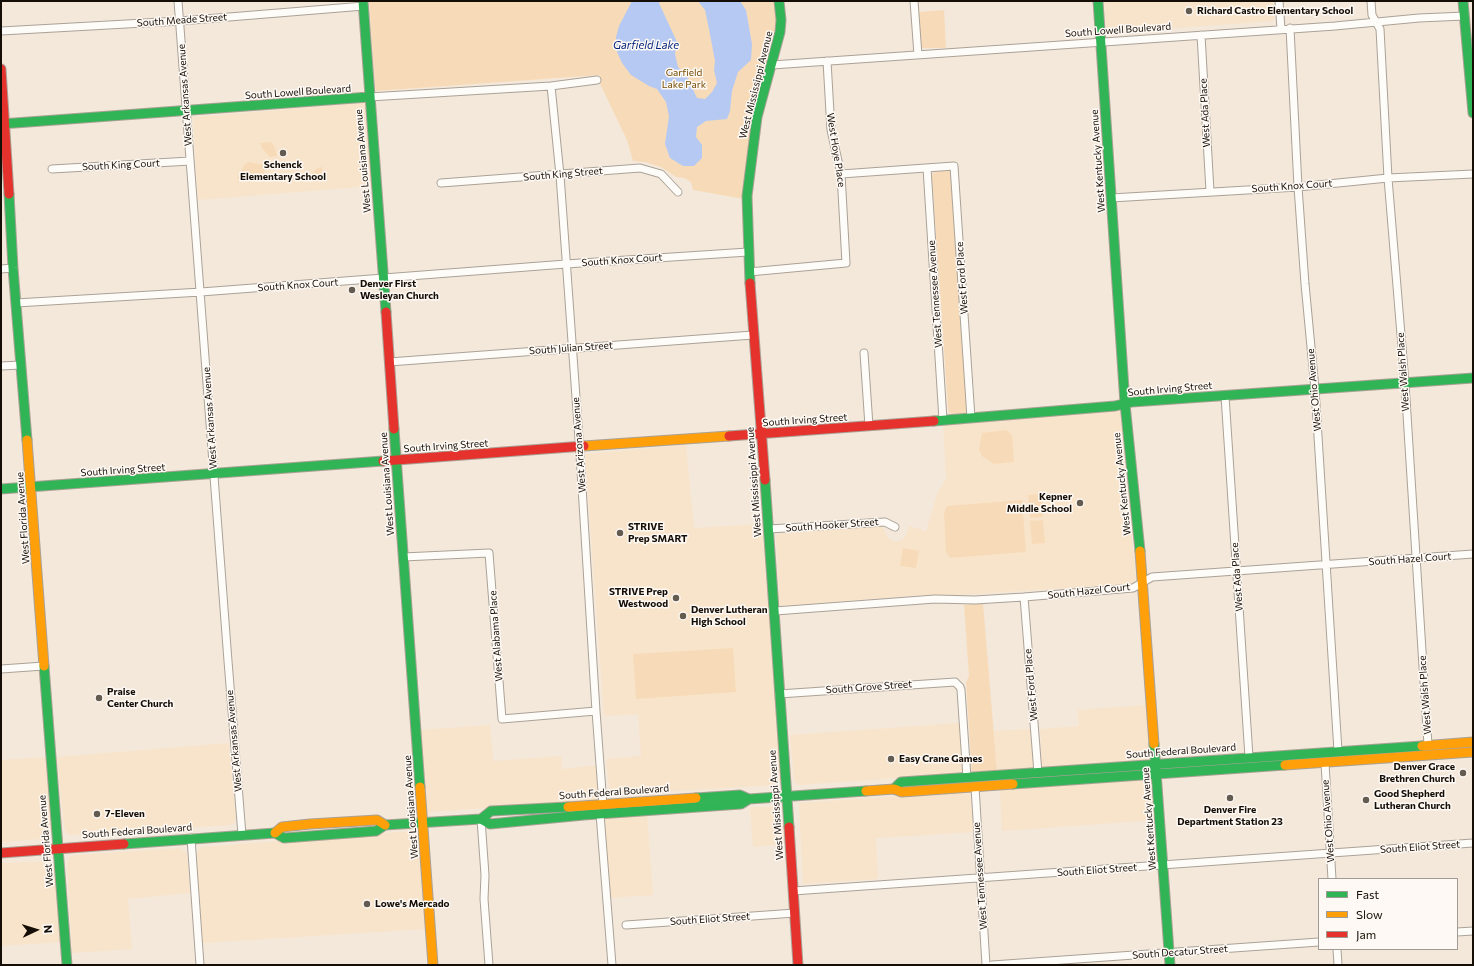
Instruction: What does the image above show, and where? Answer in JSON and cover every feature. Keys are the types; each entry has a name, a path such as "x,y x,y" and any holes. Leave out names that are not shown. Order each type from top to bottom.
{"street":[{"name":"West Arkansas Avenue","path":"178,1 242,835"},
{"name":"West Mississippi Avenue","path":"779,1 781,20 780,32 757,117 751,156 747,196 748,252 753,335 775,611 779,694 798,965"},
{"path":"914,1 918,55"},
{"name":"West Kentucky Avenue","path":"1098,1 1125,404 1143,582 1170,965"},
{"path":"1279,1 1281,29"},
{"name":"West Walsh Place","path":"1371,1 1372,15 1380,29 1388,178 1404,383 1428,745"},
{"path":"1463,1 1473,113"},
{"name":"South Meade Street","path":"1,31 180,21 364,4"},
{"name":"West Louisiana Avenue","path":"364,4 369,98 384,279 433,965"},
{"name":"South Lowell Boulevard","path":"772,65 1201,35 1418,18 1465,16"},
{"name":"West Ohio Avenue","path":"1290,28 1298,187 1315,389 1338,751"},
{"name":"West Ada Place","path":"1201,35 1210,192"},
{"name":"West Hoye Place","path":"749,272 846,263 841,174 831,130 827,62"},
{"name":"West Florida Avenue","path":"1,69 5,198 13,268 31,487 67,965"},
{"name":"South Lowell Boulevard","path":"2,124 551,86 597,80"},
{"name":"West Arizona Avenue","path":"551,86 560,175 579,447 612,965"},
{"name":"South King Court","path":"52,169 190,161"},
{"name":"West Ford Place","path":"927,168 954,166 971,418"},
{"name":"South King Street","path":"441,183 640,168 661,174 678,192"},
{"path":"841,174 927,168"},
{"name":"West Tennessee Avenue","path":"927,168 943,420"},
{"name":"South Knox Court","path":"1111,198 1298,187 1388,178 1473,174"},
{"name":"South Knox Court","path":"16,303 201,292 566,264 748,252"},
{"path":"1,269 13,268"},
{"name":"South Julian Street","path":"389,362 753,335"},
{"path":"864,353 869,426"},
{"path":"1,366 21,365"},
{"name":"South Irving Street","path":"1,489 869,426 1115,406 1132,402 1473,378"},
{"name":"West Ada Place","path":"1225,396 1249,757"},
{"name":"South Hooker Street","path":"769,529 885,522 895,527"},
{"name":"West Alabama Place","path":"403,557 489,553 502,719 596,711"},
{"name":"South Hazel Court","path":"775,611 935,600 975,600 1024,597 1133,588 1152,577 1473,554"},
{"name":"West Ford Place","path":"1024,597 1038,773"},
{"path":"1,669 44,666"},
{"name":"South Grove Street","path":"779,694 950,681 955,682 961,690 967,778"},
{"name":"South Federal Boulevard","path":"894,789 901,782 1473,742"},
{"name":"South Federal Boulevard","path":"1,853 275,833 284,838 376,831 385,825 481,819 491,811 602,809 736,795 749,799 894,789 902,792 1473,752"},
{"name":"West Ohio Avenue","path":"1324,763 1332,878"},
{"name":"West Tennessee Avenue","path":"975,787 986,965"},
{"path":"481,819 485,875 484,899 489,965"},
{"path":"191,838 200,965"},
{"name":"South Eliot Street","path":"793,891 1473,844"},
{"name":"South Eliot Street","path":"626,925 795,913"},
{"path":"1458,932 1473,931"},
{"name":"South Decatur Street","path":"992,965 1318,942"},
{"path":"1337,950 1338,965"}],"shaded area":[{"name":"Richard Castro Elementary School","path":"1104,1 1273,1 1274,21 1106,33"},
{"name":"Schenck Elementary School","path":"366,103 373,186 198,200 193,117"},
{"path":"1116,410 1120,411 1136,579 1134,582 1130,584 959,595 907,596 781,606 778,603 777,597 779,591 776,535 781,533 880,526 883,528 888,538 892,541 901,541 906,536 909,526 926,531 938,492 946,479 943,424"},
{"name":"Denver Lutheran High School","path":"686,445 694,528 762,524 781,781 775,785 610,795 606,759 641,756 638,714 604,716 585,454"},
{"path":"1147,705 1151,757 1146,761 1047,768 1042,767 1040,729 1079,726 1078,710"},
{"path":"960,723 963,769 958,774 798,785 794,780 790,735"},
{"path":"490,725 493,761 561,756 562,769 598,765 600,797 597,801 427,812 425,804 421,730"},
{"path":"1030,729 1034,769 997,772 994,731"},
{"path":"229,743 236,818 235,822 231,825 71,835 66,833 64,827 57,757"},
{"path":"46,757 51,830 49,836 41,839 1,842 1,760"},
{"path":"1152,779 1157,820 1002,831 1000,789"},
{"path":"970,791 974,832 876,838 878,879 803,884 799,803"},
{"path":"750,807 776,807 781,810 785,844 753,847"},
{"path":"647,812 653,895 609,898 604,817"},
{"path":"411,831 417,832 419,837 426,929 203,943 196,853 201,847"},
{"path":"180,848 187,853 190,893 128,899 132,949 72,953 67,868 68,858 74,855"},
{"path":"51,861 55,868 60,942 1,946 1,863"}],"green space":[{"name":"Garfield Lake Park","path":"369,1 775,1 777,9 776,38 752,128 744,181 744,199 693,190 691,182 684,178 676,177 661,167 645,162 633,161 627,140 600,84 600,75 376,91"},
{"path":"944,10 946,48 921,48 918,14 920,12"},
{"path":"272,142 277,156 270,157 262,148 260,143"},
{"path":"249,162 264,165 265,177 237,179 245,164"},
{"path":"322,167 323,181 313,182 312,173 318,168"},
{"path":"936,171 952,171 967,413 949,413 948,407 932,176"},
{"path":"1006,430 1012,435 1014,462 994,464 982,456 979,449 982,433"},
{"path":"1042,494 1043,517 1030,518 1028,495"},
{"path":"1022,500 1026,552 950,558 946,552 944,513 947,506"},
{"path":"1043,520 1045,543 1032,544 1030,521"},
{"path":"903,548 919,551 916,568 900,566"},
{"path":"983,603 997,772 972,774 966,682 969,676 964,605"},
{"path":"733,648 736,692 636,699 633,654"}],"water":[{"name":"Garfield Lake","path":"632,1 660,1 659,3 677,42 675,54 678,67 687,76 697,98 705,99 712,92 717,83 714,70 715,61 705,10 698,1 740,1 746,10 752,44 751,60 738,72 732,91 730,111 727,119 706,121 697,127 696,137 702,145 702,158 694,166 683,166 670,158 665,144 669,116 666,102 657,89 631,75 622,63 617,52 616,37 619,26"}],"traffic: fast":[{"path":"363,1 386,312"},
{"path":"750,283 747,196 757,117 780,32 781,20 779,1"},
{"path":"1098,1 1125,404 1140,551"},
{"path":"1463,1 1473,113"},
{"path":"1,124 369,97"},
{"path":"9,194 13,268 27,440"},
{"path":"934,421 1115,406 1132,402 1473,378"},
{"path":"394,429 420,787"},
{"path":"1,489 383,461"},
{"path":"765,480 789,827"},
{"path":"44,666 67,965"},
{"path":"1154,744 1170,965"},
{"path":"894,789 901,782 1422,746"},
{"path":"1013,784 1285,765"},
{"path":"481,819 490,824 584,815 741,804 749,799 866,791"},
{"path":"696,798 740,795 749,799"},
{"path":"124,844 275,833 284,838 376,831 385,825 481,819 491,811 568,807"}],"traffic: slow":[{"path":"584,446 729,436"},
{"path":"27,440 44,666"},
{"path":"1140,551 1154,744"},
{"path":"1422,746 1473,742"},
{"path":"1285,765 1473,752"},
{"path":"866,791 894,789 902,792 1013,784"},
{"path":"420,787 433,965"},
{"path":"568,807 696,798"},
{"path":"275,833 282,827 310,824 377,820 385,825"}],"traffic: jam":[{"path":"1,69 9,194"},
{"path":"750,283 765,480"},
{"path":"386,312 394,429"},
{"path":"729,436 934,421"},
{"path":"383,461 584,446"},
{"path":"789,827 798,965"},
{"path":"1,853 124,844"}],"place":[{"name":"Richard Castro Elementary School","path":"1189,11"},
{"name":"Schenck Elementary School","path":"283,153"},
{"name":"Denver First Wesleyan Church","path":"352,290"},
{"name":"Kepner Middle School","path":"1080,503"},
{"name":"STRIVE Prep SMART","path":"620,533"},
{"name":"STRIVE Prep Westwood","path":"676,598"},
{"name":"Denver Lutheran High School","path":"683,616"},
{"name":"Praise Center Church","path":"99,698"},
{"name":"Easy Crane Games","path":"891,759"},
{"name":"Denver Grace Brethren Church","path":"1463,773"},
{"name":"Denver Fire Department Station 23","path":"1230,798"},
{"name":"Good Shepherd Lutheran Church","path":"1366,800"},
{"name":"7-Eleven","path":"97,814"},
{"name":"Lowe's Mercado","path":"367,904"}]}
